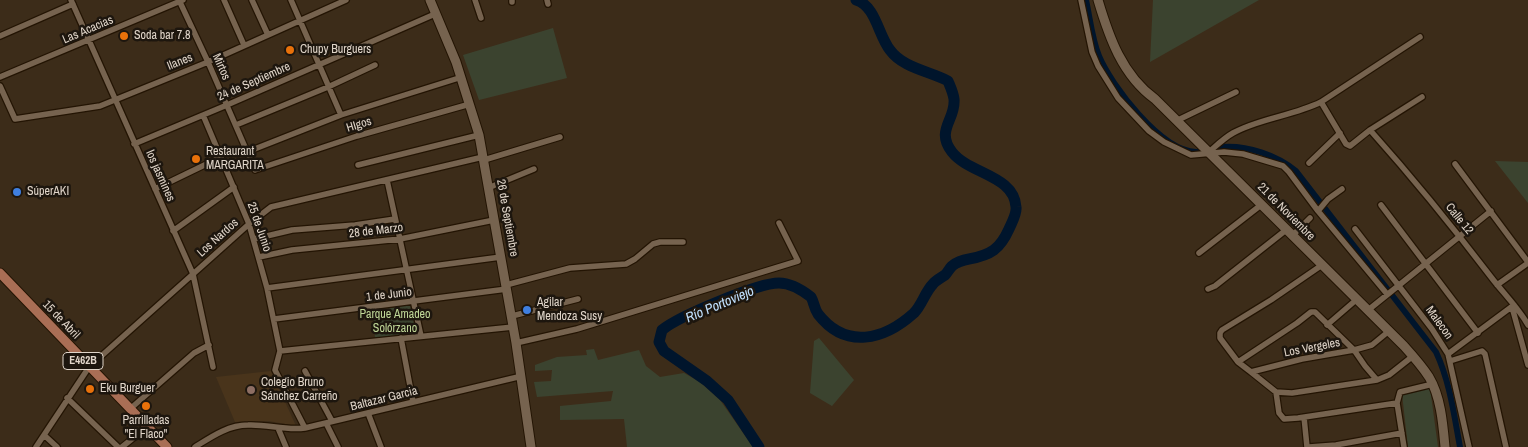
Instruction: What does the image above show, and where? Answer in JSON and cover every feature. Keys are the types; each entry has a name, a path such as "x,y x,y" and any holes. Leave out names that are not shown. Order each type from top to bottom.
{"main road":[{"name":"15 de Abril","path":"0,273 167,447"}],"street":[{"name":"Las Acacias","path":"0,77 181,0"},
{"name":"Mirtos","path":"181,0 254,170"},
{"path":"224,0 244,45"},
{"path":"252,0 268,35"},
{"path":"291,0 341,115"},
{"name":"Ilanes","path":"0,86 15,119 90,108 115,100 208,62 346,0"},
{"name":"26 de Septiembre","path":"430,0 462,77 479,135 514,327 531,447"},
{"path":"475,0 481,18"},
{"path":"1081,0 1092,52 1106,80 1118,98 1149,131 1164,142 1191,155 1209,152 1243,154 1283,166 1388,294"},
{"name":"21 de Noviembre","path":"1098,0 1111,40 1125,67 1142,89 1155,99 1389,331 1424,370 1433,384 1439,406 1445,447"},
{"path":"0,36 72,2"},
{"name":"los jasmines","path":"72,2 192,274 213,367"},
{"name":"24 de Septiembre","path":"134,144 436,14"},
{"path":"1209,152 1225,138 1244,128 1309,108 1321,102 1420,37"},
{"path":"236,125 375,65"},
{"path":"247,152 341,115 462,77"},
{"path":"1176,121 1236,92"},
{"path":"1321,102 1346,144 1350,146 1370,130 1422,96"},
{"name":"HIgos","path":"254,170 357,136 470,104"},
{"name":"25 de Junio","path":"203,115 249,224 259,257 280,351 275,370 305,428"},
{"name":"Calle 12","path":"1370,130 1412,176 1513,306 1521,313 1528,325"},
{"path":"1309,163 1340,132"},
{"path":"358,165 479,135"},
{"name":"Los Nardos","path":"36,447 89,367 266,210 277,205 484,158 560,137"},
{"path":"154,189 221,157"},
{"path":"1455,164 1528,262 1497,284"},
{"path":"488,188 534,169"},
{"path":"387,180 421,336"},
{"path":"173,231 234,187"},
{"path":"1319,209 1328,199 1342,189"},
{"path":"1199,253 1261,204"},
{"path":"1381,205 1478,333"},
{"path":"1367,311 1491,211"},
{"path":"1208,288 1215,286 1310,218"},
{"path":"254,240 292,230 355,225 395,219"},
{"name":"28 de Marzo","path":"259,257 292,250 400,239 494,220"},
{"path":"516,343 577,329 798,261 779,223"},
{"name":"Malecon","path":"1356,229 1397,286 1432,329 1449,358 1469,447"},
{"name":"1 de Junio","path":"274,319 414,302 506,287 570,268 626,264 635,260 653,244 660,242 683,242"},
{"path":"267,288 407,271 501,257"},
{"path":"1322,265 1271,300 1222,330 1220,338 1238,362 1276,392 1292,393 1377,380 1389,375 1413,356"},
{"path":"512,316 578,299"},
{"path":"1328,325 1356,300"},
{"path":"1449,358 1513,306 1528,365"},
{"path":"1238,362 1311,312 1315,312 1354,350 1364,366 1377,380"},
{"path":"280,351 514,327"},
{"name":"Los Vergeles","path":"1251,372 1302,359 1372,345 1389,331"},
{"path":"401,338 413,402"},
{"path":"130,409 194,353 209,345"},
{"path":"1449,358 1482,351 1485,354 1506,447"},
{"path":"305,371 329,422 338,447"},
{"name":"Baltazar Garcia","path":"195,447 216,434 236,426 254,425 278,428 305,428 522,376"},
{"path":"1404,447 1397,403 1400,392 1433,384"},
{"path":"1276,392 1279,413 1284,419 1397,403"},
{"path":"68,398 118,447"},
{"path":"368,413 382,447"},
{"path":"1304,417 1308,447 1336,446 1402,433"},
{"path":"122,447 147,427"},
{"path":"278,428 286,447"},
{"path":"44,435 57,447"}],"shaded area":[{"name":"Colegio Bruno Sánchez Carreño","path":"271,371 296,426 269,421 235,422 216,377"}],"green space":[{"path":"1153,0 1259,0 1150,62"},
{"path":"553,28 567,78 479,100 463,55"},
{"path":"1495,161 1528,162 1528,203"},
{"name":"Parque Amadeo Solórzano","path":"410,305 416,333 375,338 373,311"},
{"path":"819,338 854,380 832,406 810,393 814,341"},
{"path":"594,349 598,360 639,350 646,366 660,377 684,373 700,382 720,400 753,447 627,447 624,419 560,420 560,406 611,401 613,391 537,397 534,382 551,381 552,370 535,371 535,365 557,357 587,355 586,350"},
{"path":"1421,388 1430,388 1438,447 1408,447 1402,394"}],"waterway":[{"name":"Río Portoviejo","path":"759,447 728,400 707,381 664,351 659,342 662,330 684,317 719,301 754,288 779,283 796,287 811,297 818,314 841,333 853,337 878,335 890,330 914,313 930,287 956,263 994,250 1006,236 1016,212 1013,196 1008,188 960,159 947,144 945,137 947,125 954,106 954,99 948,81 909,65 895,56 886,44 868,8 856,0"},
{"path":"1086,0 1095,43 1105,68 1126,99 1153,129 1182,149 1196,152 1222,147 1251,149 1280,160 1296,171 1436,352 1448,387 1460,447"}],"place":[{"name":"Soda bar 7.8","path":"124,36"},
{"name":"Chupy Burguers","path":"290,50"},
{"name":"Restaurant MARGARITA","path":"196,159"},
{"name":"SúperAKI","path":"17,192"},
{"name":"Agilar Mendoza Susy","path":"527,310"},
{"name":"Eku Burguer","path":"90,389"},
{"name":"Colegio Bruno Sánchez Carreño","path":"251,390"},
{"name":"Parrilladas \"El Flaco\"","path":"146,406"}]}
